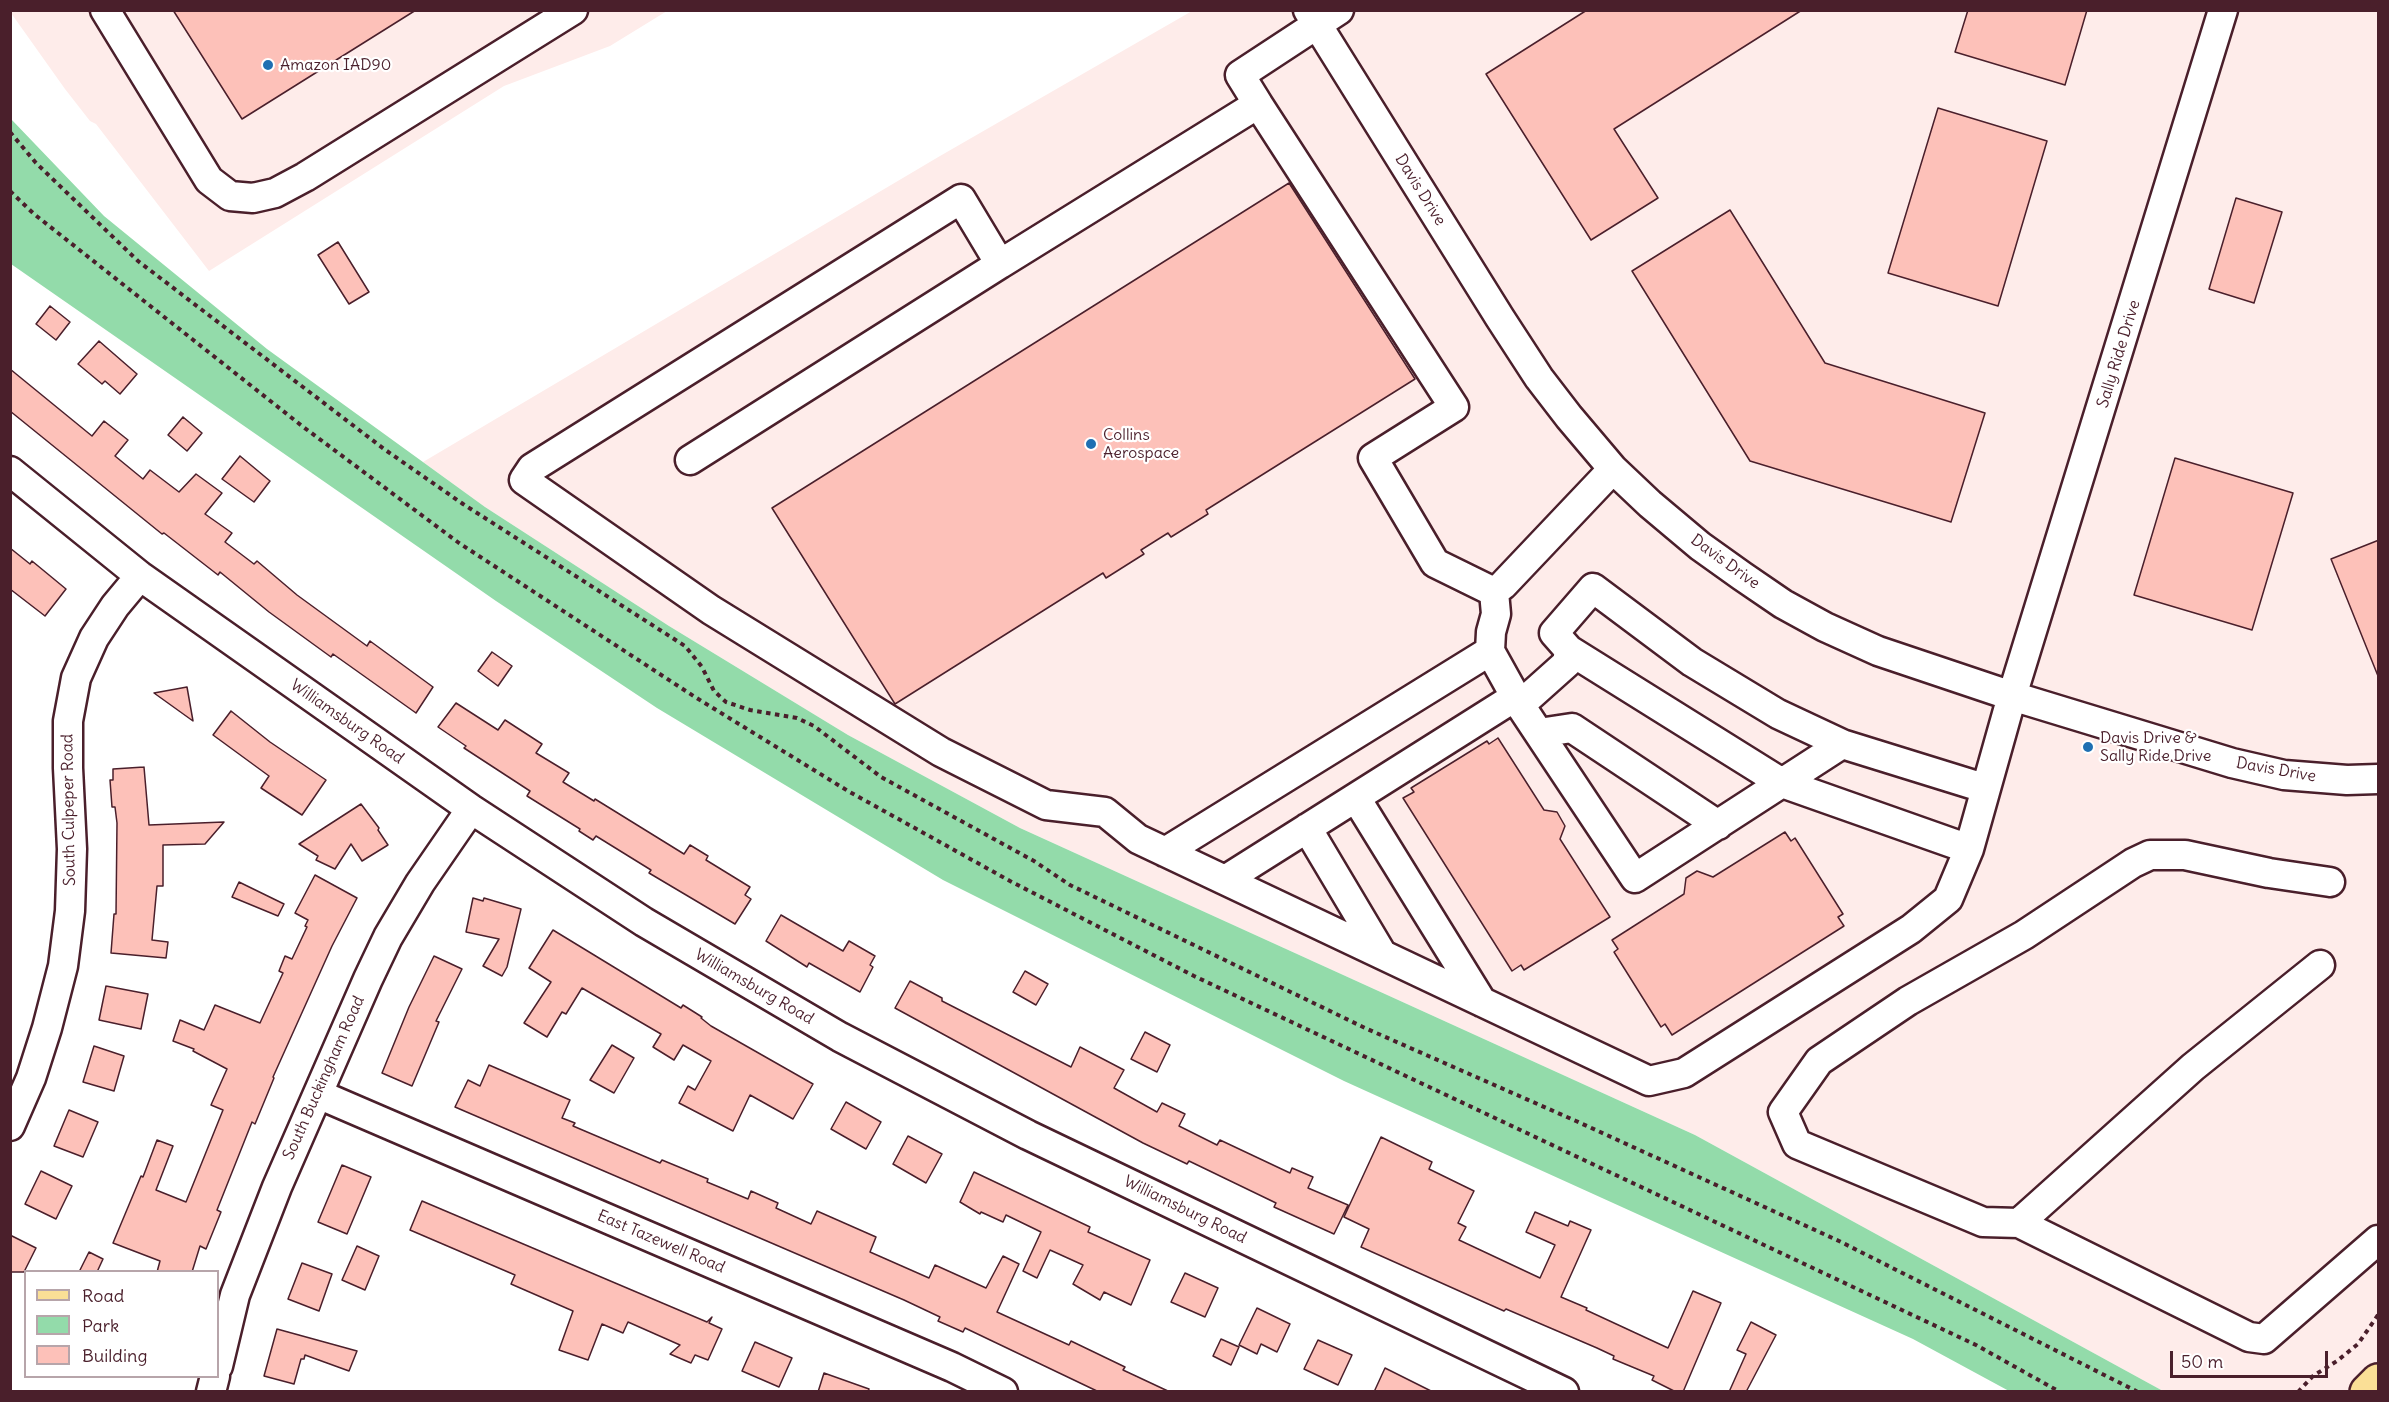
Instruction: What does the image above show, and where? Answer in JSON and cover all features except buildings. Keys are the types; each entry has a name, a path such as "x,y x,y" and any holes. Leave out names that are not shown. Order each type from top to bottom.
{"main road":[{"path":"2367,1392 2379,1381"}],"street":[{"path":"105,10 209,180 230,196 253,198 275,193 305,177 573,10"},
{"name":"Sally Ride Drive","path":"1000,264 961,199 532,468 525,480 711,610 941,752 1046,805 1105,812 1138,839 1650,1080 1684,1073 1911,929 1948,898 1969,849 1984,788 2223,10"},
{"path":"1322,15 1240,75 1454,407 1372,458 1435,563 1494,592"},
{"name":"Davis Drive","path":"1322,15 1539,378 1612,469 1700,546 1783,604 1825,627 1878,651 2012,696 2232,763 2284,775 2347,780 2379,779"},
{"path":"690,460 1258,104"},
{"path":"1494,592 1612,469"},
{"name":"Williamsburg Road","path":"10,471 140,576 471,809 644,922 840,1037 1039,1140 1564,1392"},
{"name":"South Culpeper Road","path":"10,1126 31,1078 63,966 70,911 72,849 68,721 76,678 94,638 115,606 140,576"},
{"path":"1969,849 1782,783 1569,650 1554,633 1593,588 1692,663 1778,714 1842,744 1984,788"},
{"path":"1494,592 1496,614 1491,632 1490,651 1518,701 1635,878 1842,744"},
{"path":"1225,880 1518,701 1567,663 1569,650"},
{"path":"1165,852 1490,651"},
{"path":"1539,733 1572,728 1718,825"},
{"path":"1356,798 1482,1002"},
{"name":"South Buckingham Road","path":"219,1362 235,1295 277,1187 368,979 388,937 420,883 471,809"},
{"path":"1307,828 1382,954"},
{"path":"2330,882 2269,873 2185,855 2150,855 2133,863 2024,935 1908,1001 1820,1061 1783,1112 1797,1144 1983,1222 2019,1223 2249,1337 2264,1339 2379,1240"},
{"path":"2019,1223 2193,1067 2320,965"},
{"name":"East Tazewell Road","path":"318,1094 952,1367 1003,1392"}],"path":[{"path":"10,191 34,214 292,418 459,543 695,697 848,791 1010,881 1194,976 1976,1345 2060,1392"},
{"path":"2298,1392 2313,1376 2358,1344 2379,1315"}],"shaded area":[{"path":"12,10 667,11 610,46 504,86 209,271 96,124 90,121 65,89 11,13"},
{"path":"1192,11 2378,11 2378,1381 2367,1391 2163,1391 1695,1135 1020,828 848,735 669,626 485,507 423,462 940,156"}],"green space":[{"path":"11,119 104,216 267,349 485,507 669,626 848,735 1020,828 1695,1135 2163,1391 2009,1391 1913,1339 1344,1081 943,880 657,708 496,601 11,264"}],"place":[{"name":"Amazon IAD90","path":"268,65"},
{"name":"Collins Aerospace","path":"1091,444"},
{"name":"Davis Drive & Sally Ride Drive","path":"2088,747"}]}
